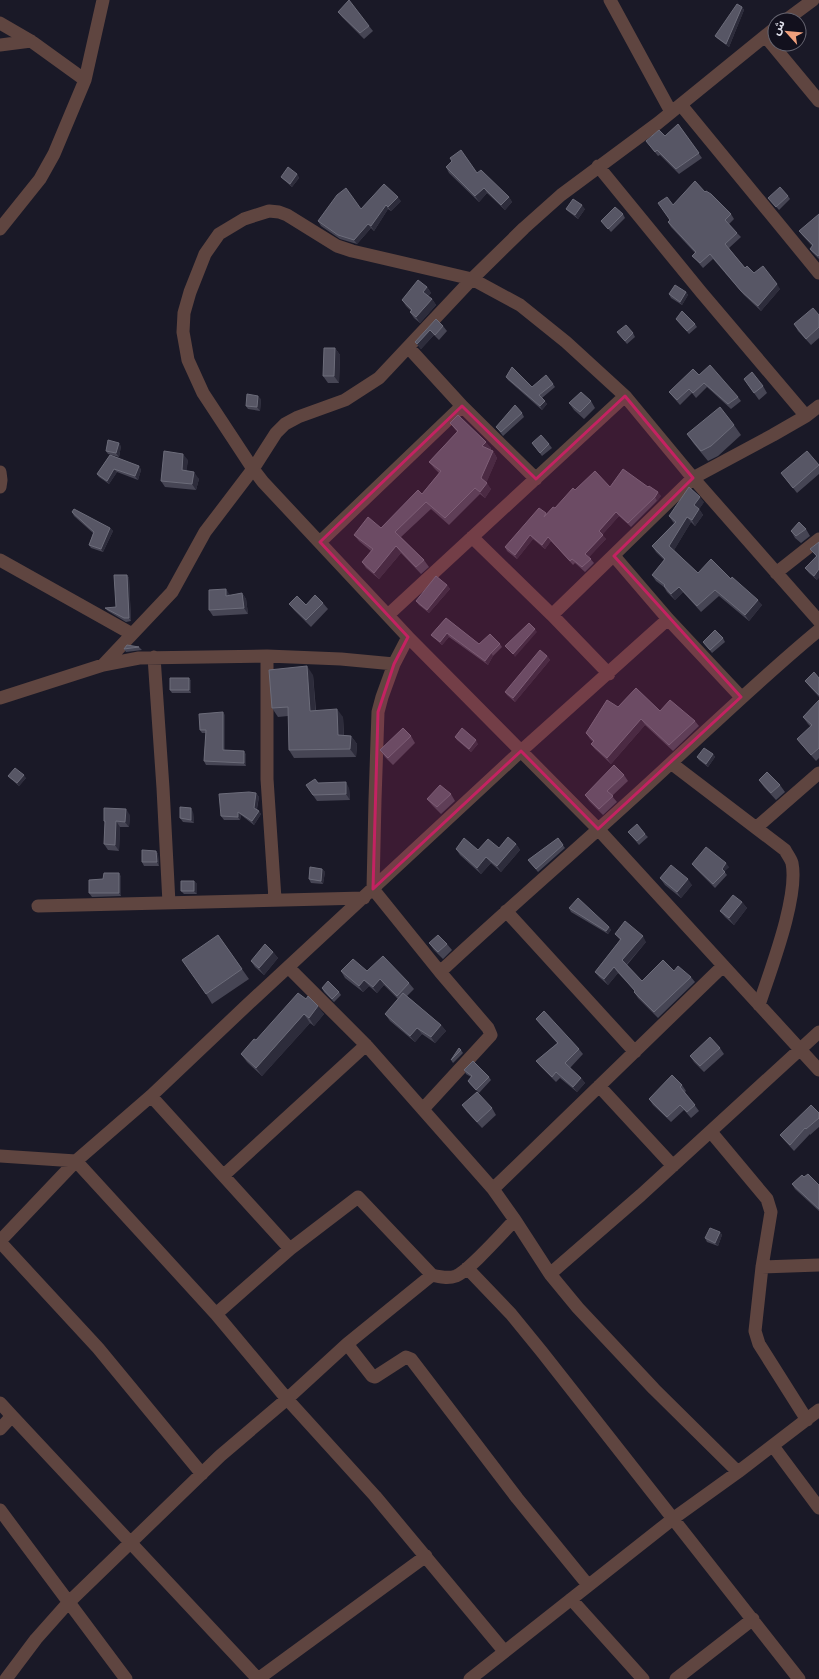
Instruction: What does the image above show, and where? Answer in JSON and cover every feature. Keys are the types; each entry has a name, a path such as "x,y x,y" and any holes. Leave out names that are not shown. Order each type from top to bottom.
{"street":[{"path":"0,229 40,179 54,154 85,80 103,0"},
{"path":"610,0 676,109 819,273"},
{"path":"797,12 813,0"},
{"path":"0,23 31,41 85,80"},
{"path":"103,665 172,592 205,532 252,469 276,433 286,424 298,417 345,400 379,378 472,279 561,195 676,109 767,34"},
{"path":"0,45 31,41"},
{"path":"784,52 819,101"},
{"path":"598,166 701,292 806,416"},
{"path":"819,621 693,478 625,396 566,342 520,305 472,279 352,251 337,246 287,215 279,212 269,211 244,219 219,234 205,254 190,292 184,313 183,332 188,360 203,393 252,469 408,637 598,829 819,1070"},
{"path":"408,347 462,406 536,479"},
{"path":"388,615 625,396"},
{"path":"320,542 462,406"},
{"path":"552,615 693,478 806,416 819,406"},
{"path":"0,472 0,487"},
{"path":"472,537 552,615 609,674"},
{"path":"776,573 819,539"},
{"path":"614,556 668,619 742,697"},
{"path":"0,560 132,634"},
{"path":"202,1474 98,1348 0,1241 76,1161 152,1096 288,967 521,751 609,674 668,619"},
{"path":"440,972 742,697 819,630"},
{"path":"408,637 394,664 382,696 378,712 375,800 369,893 440,972 488,1028 491,1035 423,1109"},
{"path":"0,698 103,665 122,660 154,656 267,656 341,659 394,664"},
{"path":"154,656 169,903"},
{"path":"267,656 267,779 275,899"},
{"path":"671,763 785,850 792,862 793,880 788,912 759,1005"},
{"path":"757,828 819,773"},
{"path":"38,906 275,899 369,893"},
{"path":"506,911 635,1052"},
{"path":"493,1189 723,966"},
{"path":"288,967 366,1046 493,1189 550,1274 618,1352 738,1472"},
{"path":"550,1274 711,1132 819,1032"},
{"path":"224,1175 366,1046"},
{"path":"599,1086 673,1166"},
{"path":"152,1096 290,1249"},
{"path":"711,1132 767,1199 770,1206 771,1212 762,1267 755,1331 756,1337 807,1420"},
{"path":"0,1156 76,1161 216,1314 287,1399 320,1434 426,1556 504,1651"},
{"path":"216,1314 290,1249 358,1197 432,1275 451,1277 458,1275 467,1268 515,1220"},
{"path":"762,1267 819,1265"},
{"path":"467,1268 511,1314 542,1352 800,1679"},
{"path":"6,1679 36,1640 68,1603 220,1456 287,1399 347,1344 432,1275"},
{"path":"347,1344 372,1376 375,1377 406,1357 411,1359 517,1498 588,1585"},
{"path":"0,1404 132,1542 258,1679 426,1556"},
{"path":"470,1679 674,1518 773,1446 819,1410"},
{"path":"0,1429 12,1416"},
{"path":"773,1446 819,1508"},
{"path":"0,1510 126,1679"},
{"path":"571,1599 643,1679"},
{"path":"676,1679 753,1619"}],"highlighted area":[{"path":"625,396 693,478 614,556 741,697 598,829 521,751 373,889 378,712 394,664 408,637 320,542 462,406 536,479"}],"building":[{"path":"349,0 369,26 360,33 338,12"},
{"path":"737,4 742,7 726,44 715,36"},
{"path":"678,124 699,153 676,169 657,150 655,152 646,141 659,130 665,136"},
{"path":"461,150 477,173 481,170 509,197 501,205 484,188 475,196 446,167 452,161 450,158"},
{"path":"288,167 297,174 290,184 281,177"},
{"path":"695,181 705,192 706,191 711,194 731,214 725,220 737,233 725,244 745,268 747,266 754,273 763,266 777,284 758,306 741,291 710,254 700,263 692,256 696,252 668,222 670,220 658,203 667,197 673,205"},
{"path":"384,184 398,197 388,207 386,205 371,226 368,224 354,240 338,235 318,221 337,195 346,188 361,209"},
{"path":"780,187 788,196 776,207 768,198"},
{"path":"573,199 582,205 575,215 566,209"},
{"path":"615,207 623,214 608,229 601,221"},
{"path":"819,214 818,256 810,249 813,245 799,231"},
{"path":"418,280 427,287 423,292 432,299 416,317 410,312 412,310 402,300"},
{"path":"675,285 686,292 680,302 669,294"},
{"path":"813,308 819,315 819,327 806,339 794,324"},
{"path":"682,311 695,324 687,331 676,319"},
{"path":"436,319 443,326 435,335 430,330 417,344 415,342"},
{"path":"626,325 633,333 625,341 617,332"},
{"path":"324,348 335,348 334,376 323,376"},
{"path":"710,365 738,397 728,404 704,383 693,393 689,389 677,400 669,392 693,369 699,375"},
{"path":"512,367 532,387 546,375 553,384 539,395 545,401 540,406 506,377"},
{"path":"752,372 763,386 754,393 744,379"},
{"path":"581,392 591,401 580,412 569,403"},
{"path":"247,394 258,396 257,407 246,406"},
{"path":"515,405 522,413 501,432 496,427"},
{"path":"720,407 734,425 711,446 701,451 687,434"},
{"path":"458,415 486,442 482,446 493,451 481,478 487,483 480,492 475,488 445,518 426,502 395,532 424,560 416,567 396,546 374,573 362,562 373,549 354,535 368,517 381,528 418,490 422,494 441,471 429,462 458,431 450,423"},
{"path":"541,435 549,444 540,453 532,443"},
{"path":"108,440 119,443 116,453 106,451"},
{"path":"164,451 183,454 182,470 194,472 192,484 161,481"},
{"path":"807,451 819,465 793,488 781,473"},
{"path":"110,455 139,466 135,476 114,469 107,481 97,474"},
{"path":"623,469 648,487 649,486 658,492 655,497 628,523 616,512 599,531 603,535 585,554 591,559 582,567 572,559 570,561 548,537 542,545 530,535 515,555 505,547 539,508 546,513 544,517 553,507 555,508 573,488 575,490 595,471 610,487"},
{"path":"689,487 700,497 694,505 699,509 692,520 687,517 669,546 698,573 711,559 731,579 732,577 758,600 745,615 715,590 697,606 679,587 671,594 664,586 665,585 652,575 665,559 652,546 676,522 669,516"},
{"path":"74,509 110,528 101,549 89,545 94,532 72,512"},
{"path":"799,522 806,529 796,536 791,531"},
{"path":"819,542 819,569 814,576 805,568 817,556 810,549"},
{"path":"114,575 127,575 129,618 124,618 105,608 116,607"},
{"path":"436,576 447,585 427,610 416,601"},
{"path":"226,589 226,596 242,593 244,608 209,610 209,590"},
{"path":"315,595 323,603 306,620 289,604 297,596 306,605"},
{"path":"446,618 479,644 490,634 500,644 485,661 447,633 440,642 431,635"},
{"path":"529,623 535,629 513,654 505,646"},
{"path":"715,630 723,638 710,650 703,642"},
{"path":"127,645 139,647 124,649"},
{"path":"540,650 547,656 513,698 505,692"},
{"path":"307,666 310,711 337,709 338,735 351,736 350,749 289,750 288,707 272,708 269,670"},
{"path":"814,672 819,678 819,695 805,681"},
{"path":"170,678 189,678 189,690 170,690"},
{"path":"636,688 660,711 670,700 695,721 669,745 641,719 607,758 591,744 594,741 586,733 607,700 618,707"},
{"path":"819,700 819,748 811,755 797,739 812,725 803,717"},
{"path":"223,712 223,750 244,751 244,763 204,761 206,730 200,730 199,714"},
{"path":"403,728 411,736 388,758 380,750"},
{"path":"462,728 476,740 469,749 455,737"},
{"path":"704,748 713,754 706,764 697,757"},
{"path":"614,765 624,775 607,791 613,796 599,809 585,795"},
{"path":"15,768 24,775 17,783 8,776"},
{"path":"767,772 780,785 771,793 759,780"},
{"path":"315,779 318,783 346,782 346,794 313,795 306,785"},
{"path":"440,785 451,794 437,807 427,799"},
{"path":"256,793 254,808 259,811 252,821 238,812 238,817 221,816 219,794"},
{"path":"180,807 191,808 191,820 180,818"},
{"path":"104,808 126,809 125,822 116,821 115,845 104,844"},
{"path":"637,824 645,834 637,841 628,832"},
{"path":"508,837 516,844 497,866 486,857 477,868 456,849 464,838 478,850 488,839 499,848"},
{"path":"558,838 563,845 536,869 528,860"},
{"path":"706,847 726,863 722,869 725,872 713,884 692,864"},
{"path":"142,850 156,851 157,862 142,862"},
{"path":"671,865 688,879 677,892 660,878"},
{"path":"310,867 322,869 321,881 309,879"},
{"path":"104,873 119,873 119,893 89,893 89,880 103,879"},
{"path":"181,881 194,881 194,891 181,891"},
{"path":"733,895 742,902 729,918 720,911"},
{"path":"578,898 609,927 606,931 569,908"},
{"path":"625,921 643,936 622,960 642,981 663,960 674,971 678,966 691,977 654,1012 634,992 635,991 614,967 604,979 595,972 621,939 615,934"},
{"path":"218,935 242,969 206,994 182,960"},
{"path":"438,935 447,944 438,952 429,943"},
{"path":"265,944 273,952 259,968 251,961"},
{"path":"383,956 409,983 397,996 380,979 373,987 364,980 359,986 341,971 353,959 367,971"},
{"path":"328,981 339,992 332,999 322,988"},
{"path":"298,993 306,999 308,996 318,1006 309,1018 304,1014 256,1068 241,1054 254,1039 256,1040"},
{"path":"403,993 441,1025 431,1037 417,1028 410,1036 385,1014"},
{"path":"544,1011 579,1049 565,1063 581,1078 573,1087 556,1072 552,1077 536,1061 558,1043 536,1019"},
{"path":"710,1037 720,1048 700,1066 690,1056"},
{"path":"459,1048 461,1050 451,1060"},
{"path":"473,1061 489,1077 476,1090 468,1081 472,1076 464,1070"},
{"path":"672,1075 682,1085 680,1087 695,1105 687,1112 680,1105 667,1117 649,1099"},
{"path":"477,1092 492,1108 477,1122 462,1105"},
{"path":"811,1105 819,1113 819,1118 806,1129 805,1128 790,1145 780,1135"},
{"path":"808,1174 819,1185 819,1209 792,1184 802,1175 804,1177"},
{"path":"710,1228 720,1232 715,1243 705,1238"}]}
